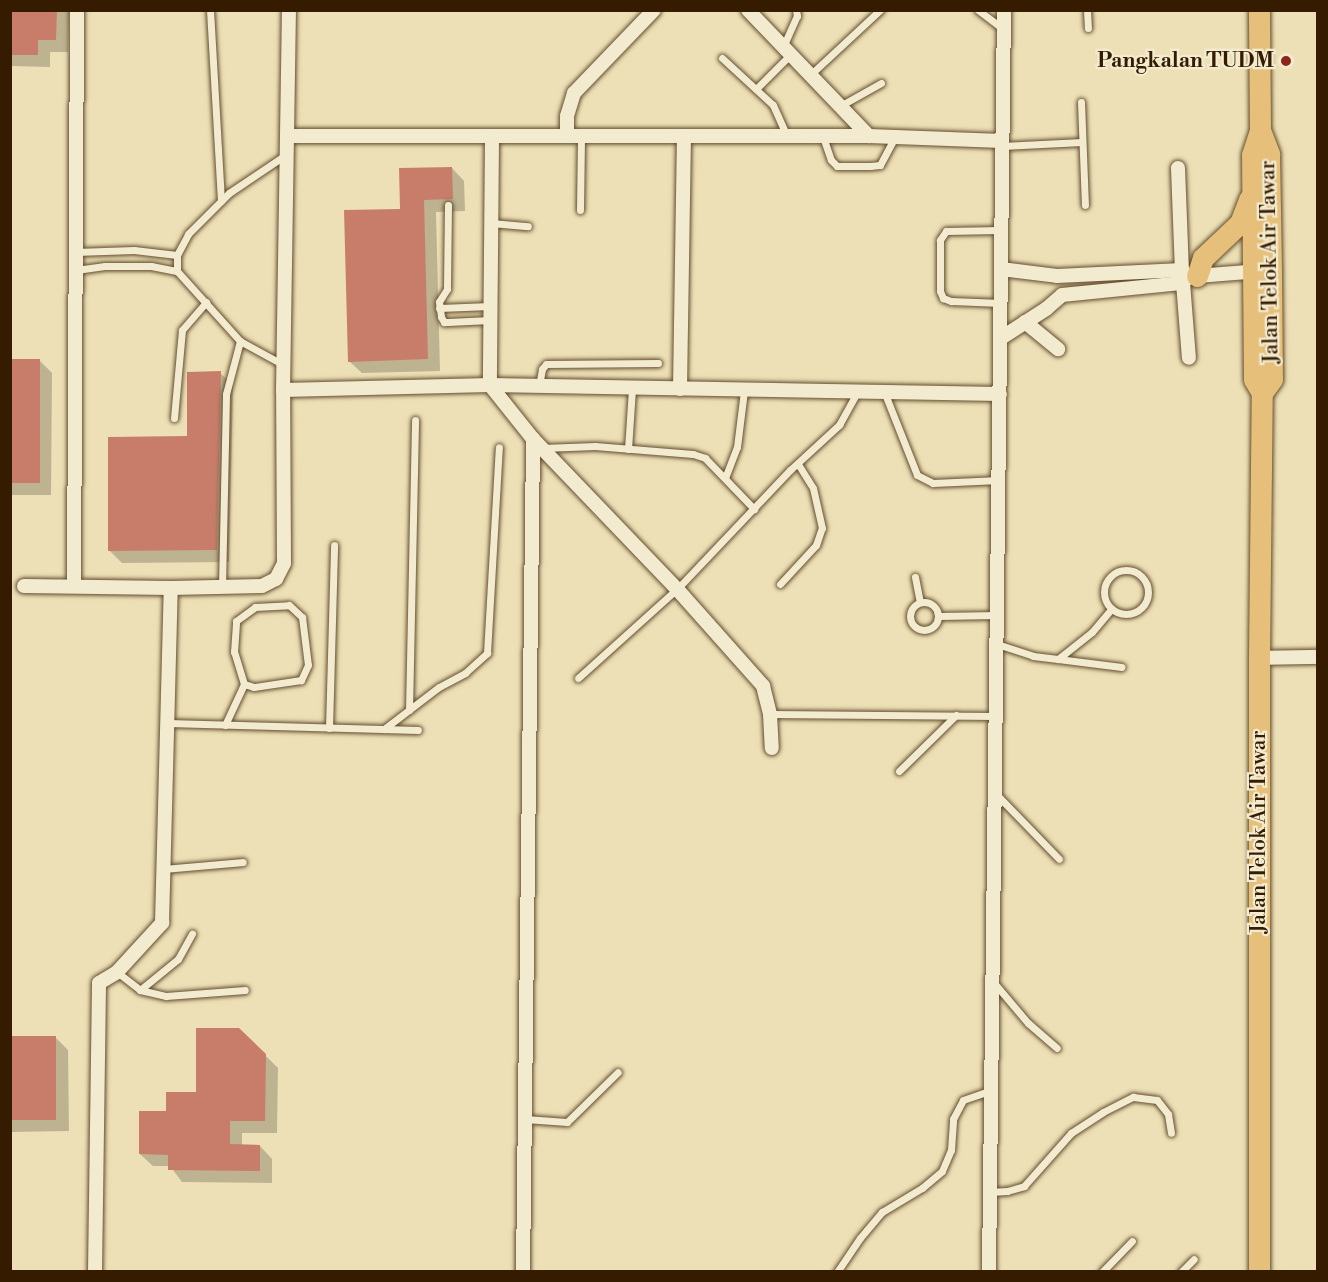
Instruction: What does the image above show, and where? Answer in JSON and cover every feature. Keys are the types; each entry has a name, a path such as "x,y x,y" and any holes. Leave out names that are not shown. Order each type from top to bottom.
{"main road":[{"name":"Jalan Telok Air Tawar","path":"1259,10 1260,130 1252,154 1252,192 1272,380 1262,393 1259,658 1259,1272"},
{"name":"Jalan Telok Air Tawar","path":"1260,130 1269,154 1261,271"},
{"path":"1187,277 1203,258 1240,223 1252,192"}],"street":[{"path":"74,585 76,10"},
{"path":"24,586 171,588 262,586 276,579 284,563 283,390 289,10"},
{"path":"574,135 567,116 574,93 654,10"},
{"path":"748,10 869,136"},
{"path":"989,1272 1004,10"},
{"path":"287,136 492,138 574,135 869,136 1002,144"},
{"path":"680,389 684,137"},
{"path":"492,138 490,385 537,443 677,589 763,686 770,714 772,748"},
{"path":"1178,168 1187,277 1190,358"},
{"path":"1001,268 1057,276 1187,277"},
{"path":"1001,338 1046,309 1062,295 1187,277 1261,271"},
{"path":"1057,276 1062,286 1062,295"},
{"path":"1025,322 1058,349"},
{"path":"283,390 490,385 885,394 1000,394"},
{"path":"523,1272 537,443"},
{"path":"95,1272 99,983 117,972 162,923 171,588"},
{"path":"1259,658 1317,657"}],"lane":[{"path":"210,10 221,201"},
{"path":"756,89 786,51 796,10"},
{"path":"810,75 880,10"},
{"path":"978,10 1003,29"},
{"path":"1087,10 1089,28"},
{"path":"722,58 773,105 787,137"},
{"path":"840,106 881,83"},
{"path":"1081,102 1085,205"},
{"path":"574,135 580,210"},
{"path":"823,137 831,160 837,166 870,166 880,165 895,137"},
{"path":"1002,144 1082,142"},
{"path":"177,272 177,255 188,234 221,201 287,154"},
{"path":"448,205 447,289 439,302 444,322 490,321"},
{"path":"491,223 528,226"},
{"path":"1000,230 946,231 940,240 940,291 943,298 951,301 1001,303"},
{"path":"75,252 134,250 177,255"},
{"path":"75,270 105,266 151,266 177,272 240,341 284,365"},
{"path":"174,418 182,330 206,302"},
{"path":"439,308 490,306"},
{"path":"222,587 226,394 240,341"},
{"path":"539,386 542,369 546,364 658,363"},
{"path":"628,449 632,388"},
{"path":"724,478 737,447 744,391"},
{"path":"578,678 677,589 839,425 857,393"},
{"path":"885,394 917,475 933,483 999,480"},
{"path":"409,710 415,420"},
{"path":"537,443 693,454 705,458 754,509"},
{"path":"384,729 439,687 465,673 487,653 499,447"},
{"path":"780,584 816,545 822,528 813,488 798,464"},
{"path":"328,728 334,545"},
{"path":"1122,569 1135,570 1145,579 1149,591 1145,604 1136,613 1123,615 1111,609 1103,592 1103,586 1110,574 1122,569"},
{"path":"915,577 920,602"},
{"path":"920,602 933,604 939,616 936,625 929,630 920,630 912,625 909,616 912,608 920,602"},
{"path":"225,725 244,684 234,651 236,621 255,607 289,605 302,617 308,665 302,680 254,687 244,684"},
{"path":"1058,659 1092,632 1111,609"},
{"path":"939,616 997,615"},
{"path":"997,644 1033,656 1122,667"},
{"path":"770,714 996,716"},
{"path":"899,771 956,716"},
{"path":"168,723 418,730"},
{"path":"995,793 1059,859"},
{"path":"164,869 243,862"},
{"path":"140,990 178,960 192,934"},
{"path":"117,972 140,990 166,996 245,990"},
{"path":"993,982 1028,1023 1057,1048"},
{"path":"525,1119 567,1122 618,1072"},
{"path":"837,1272 860,1238 882,1212 922,1188 942,1171 951,1150 953,1119 963,1100 992,1090"},
{"path":"990,1192 1007,1191 1024,1186 1071,1133 1103,1112 1133,1097 1157,1100 1168,1114 1171,1133"},
{"path":"1102,1272 1132,1241"},
{"path":"1181,1272 1194,1259"}],"building":[{"path":"10,10 57,10 56,40 38,40 38,55 10,55"},
{"path":"452,167 453,199 424,200 428,359 348,362 344,210 400,209 399,168"},
{"path":"10,359 40,359 40,483 10,483"},
{"path":"221,371 217,550 108,551 108,437 187,436 187,372"},
{"path":"196,1028 239,1028 266,1054 265,1121 230,1121 230,1144 260,1145 260,1171 168,1170 168,1155 139,1154 139,1111 166,1111 166,1092 196,1092"},
{"path":"10,1036 56,1036 56,1120 10,1120"}],"place":[{"name":"Pangkalan TUDM","path":"1286,61"}]}
